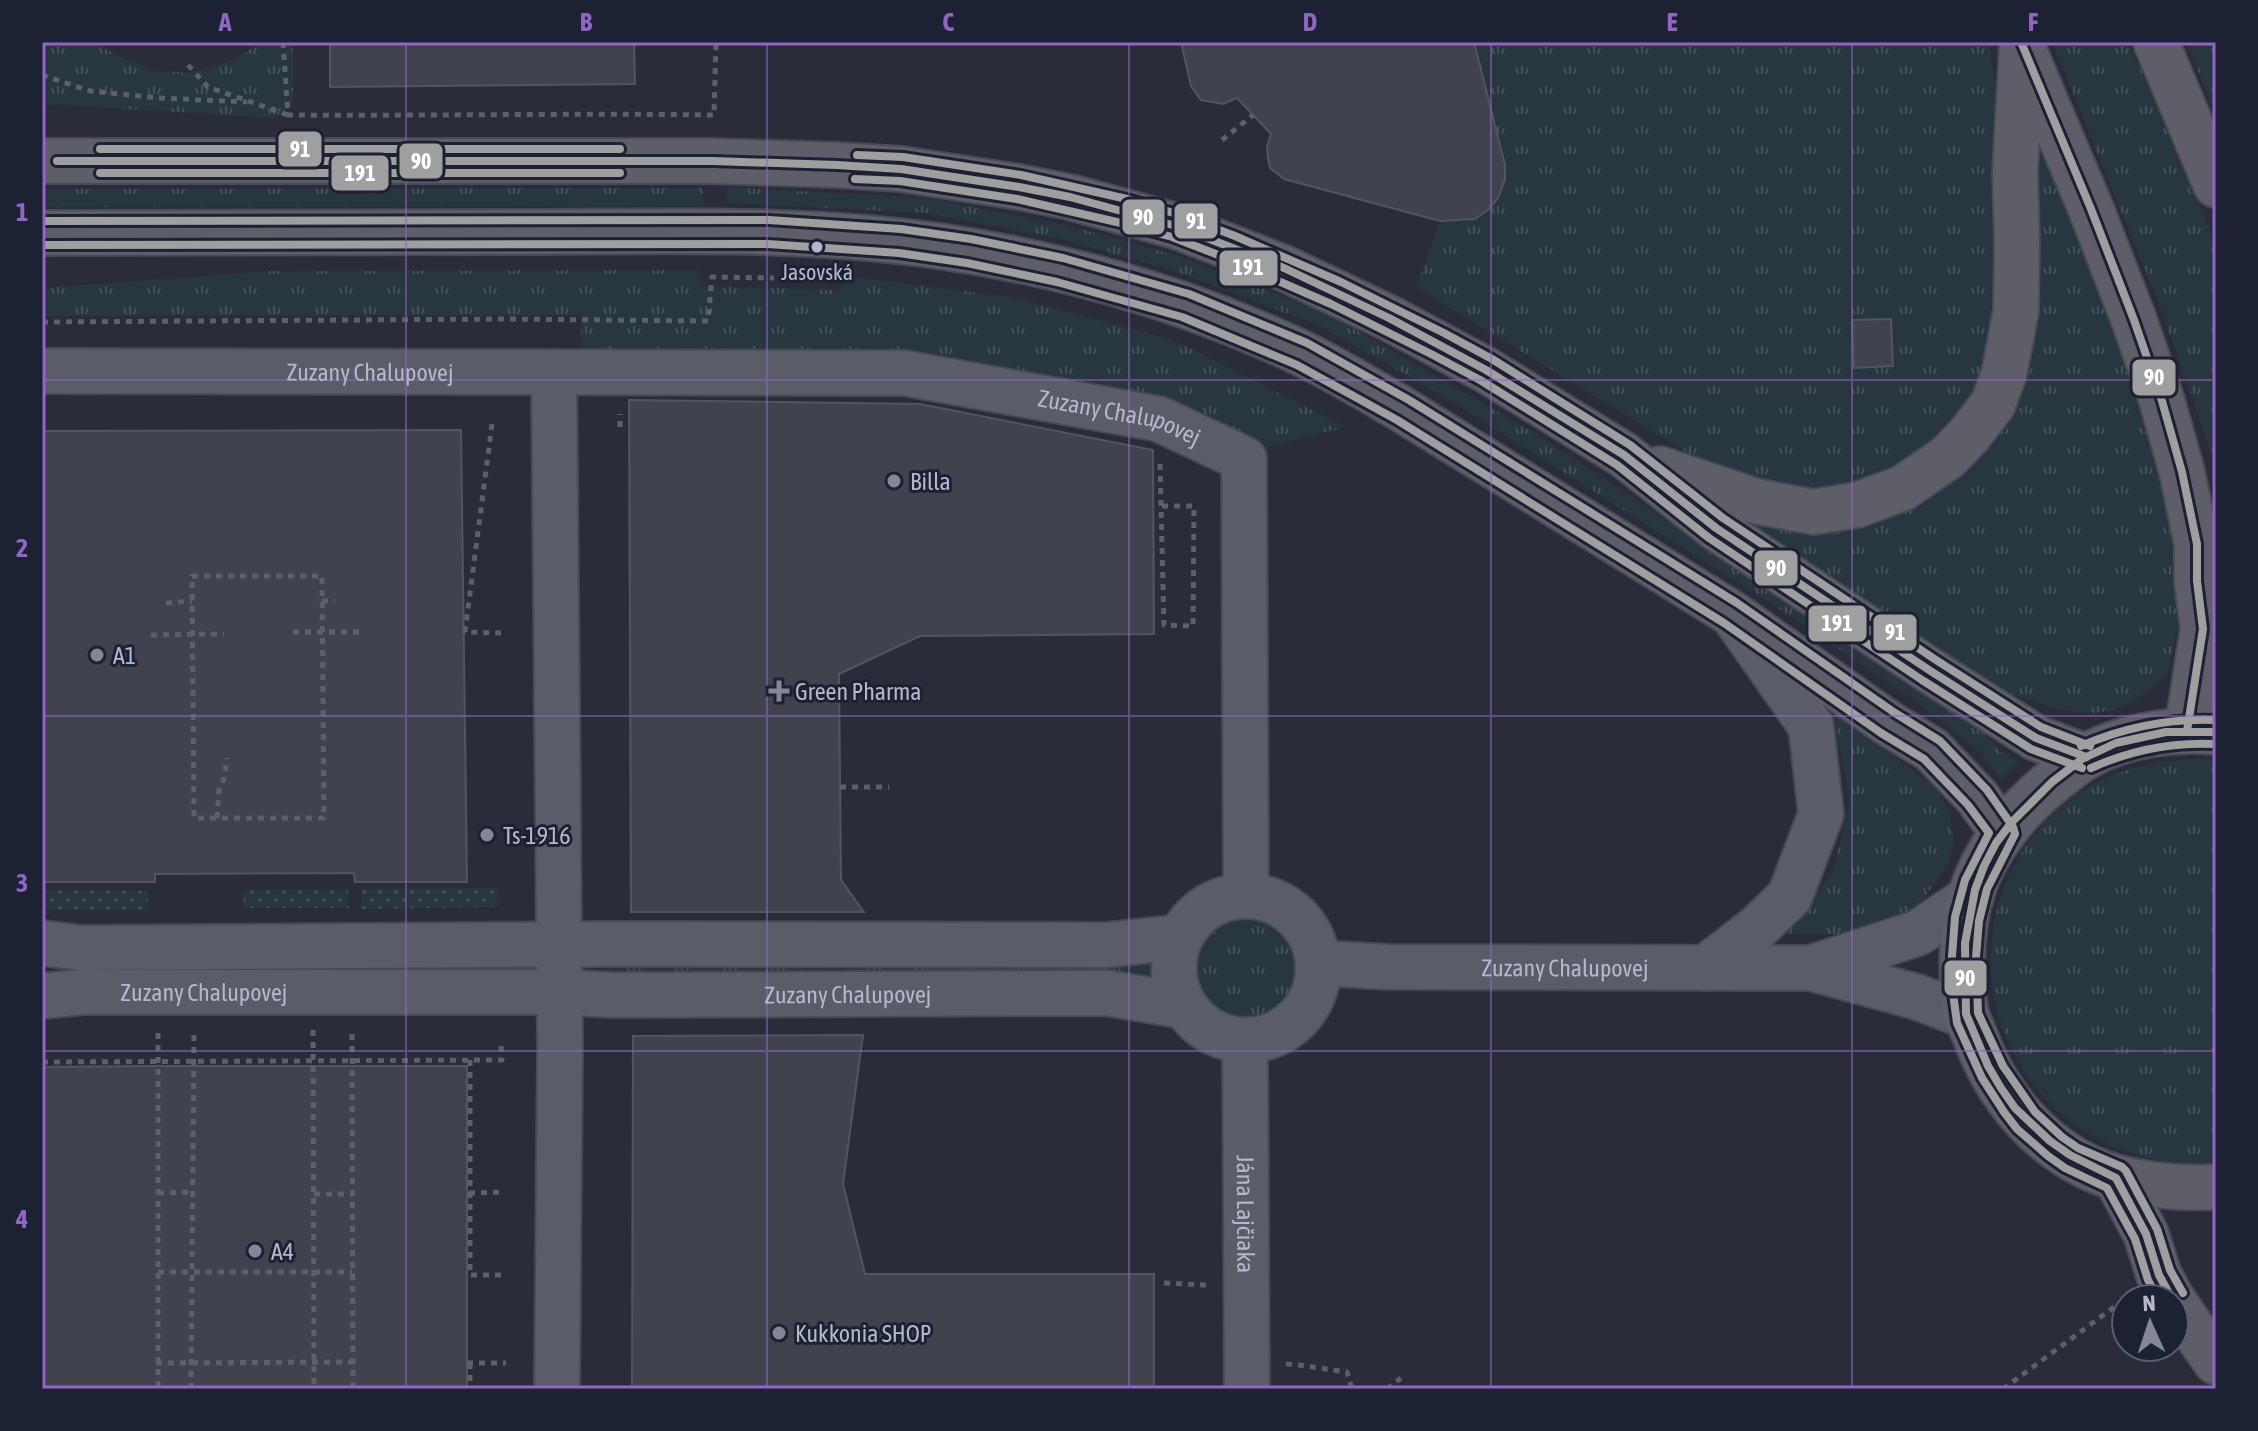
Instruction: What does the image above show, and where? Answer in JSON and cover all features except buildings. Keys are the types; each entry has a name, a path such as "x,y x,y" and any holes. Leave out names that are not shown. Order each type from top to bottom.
{"main road":[{"path":"2156,42 2216,185"},
{"path":"1624,455 1755,501 1813,512 1857,505 1903,488 1948,457 1993,404 2011,343 2016,311 2015,172 2021,44"},
{"path":"2021,44 2134,320 2182,472 2197,544 2197,581 2203,629 2201,732 2135,738 2086,757 2042,790 2003,833 1971,897 1963,955 1967,1016 2000,1087 2024,1119 2070,1157 2116,1178 2174,1186 2216,1187"},
{"path":"47,158 775,162 901,169 1070,197 1176,226 1284,268 1486,370 1624,455 1716,528 1929,670 2036,738 2086,757"},
{"path":"42,233 768,232 900,241 969,251 1060,270 1186,306 1302,354 1403,410 1731,613 1888,723 1932,750 1977,797 2003,833"},
{"path":"2116,1178 2146,1234 2165,1283"},
{"path":"2190,1324 2216,1362"}],"street":[{"name":"Zuzany Chalupovej","path":"42,371 904,373 1159,419 1244,459 1246,895"},
{"path":"554,372 560,992 557,1389"},
{"path":"1705,968 1757,928 1790,896 1821,814 1811,726 1731,613"},
{"path":"1246,895 1268,898 1287,908 1303,923 1314,942 1319,963 1316,987 1306,1008 1290,1026 1269,1036 1245,1040 1221,1036 1200,1024 1184,1006 1175,984 1174,960 1180,937 1191,920 1207,907 1226,898 1246,895"},
{"path":"1811,968 1918,933 1971,897"},
{"name":"Zuzany Chalupovej","path":"42,943 81,948 1106,945 1180,937"},
{"name":"Zuzany Chalupovej","path":"1319,963 1388,967 1811,968"},
{"path":"1811,968 1917,997 1967,1016"},
{"name":"Zuzany Chalupovej","path":"42,996 83,992 560,992 611,995 1107,993 1184,1006"},
{"name":"Jána Lajčiaka","path":"1245,1040 1247,1389"}],"path":[{"path":"283,42 288,115"},
{"path":"188,65 208,87 288,115 714,115 716,42"},
{"path":"42,75 90,91 247,102"},
{"path":"1222,140 1253,115"},
{"path":"42,322 708,321 712,277 785,278"},
{"path":"1159,419 1161,506 1164,625 1193,626 1194,506 1161,506"},
{"path":"492,424 465,632 501,633"},
{"path":"192,576 322,576 324,818 194,818 192,601 192,576"},
{"path":"166,603 192,601"},
{"path":"322,601 335,601"},
{"path":"293,632 359,632"},
{"path":"151,635 224,634"},
{"path":"217,818 219,791 227,758"},
{"path":"840,787 889,787"},
{"path":"158,1024 158,1389"},
{"path":"191,1389 195,1024"},
{"path":"313,1024 314,1389"},
{"path":"352,1025 353,1389"},
{"path":"42,1062 502,1060 501,1045"},
{"path":"470,1060 470,1275 506,1275"},
{"path":"158,1193 193,1192"},
{"path":"468,1193 504,1192"},
{"path":"314,1194 352,1194"},
{"path":"158,1272 352,1272"},
{"path":"1164,1283 1206,1284 1206,1299"},
{"path":"2003,1389 2034,1364 2110,1323"},
{"path":"157,1363 354,1362"},
{"path":"470,1389 468,1363 506,1363"},
{"path":"1299,1365 1347,1372 1352,1389"},
{"path":"1387,1389 1401,1378"}],"green space":[{"path":"42,42 92,42 153,70 187,73 223,64 260,42 293,42 293,104 275,118 42,104"},
{"path":"1474,42 1989,42 1999,110 1994,353 1985,381 1931,448 1868,483 1816,492 1743,479 1696,458 1416,287 1440,221 1470,220 1482,216 1494,205 1504,181 1505,165"},
{"path":"2052,42 2127,42 2162,113 2216,245 2216,487 2210,449 2161,309"},
{"path":"2186,42 2216,42 2216,115"},
{"path":"2036,128 2148,411 2178,552 2179,620 2168,674 2128,704 2094,713 2058,709 1990,685 1748,520 1822,532 1851,528 1888,515 2006,414 2028,367"},
{"path":"727,187 928,198 1069,226 1182,257 1329,314 1551,443 1917,686 1983,732 2002,753 2020,761 2001,780 1979,751 1904,693 1769,602 1435,391 1318,325 1172,270 1062,239 926,213 727,203"},
{"path":"703,188 703,206 42,207 42,189"},
{"path":"700,270 700,286 838,290 847,276 1011,297 1174,340 1346,427 1266,447 1162,403 582,354 581,315 42,316 42,288 270,271"},
{"path":"1833,711 1935,787 1950,814 1954,842 1949,863 1923,900 1891,924 1852,934 1786,934 1833,871 1850,799"},
{"path":"2205,758 2216,760 2216,1162 2186,1164 2156,1160 2112,1146 2054,1107 2021,1067 2000,1021 1991,972 1994,922 2010,874 2038,830 2079,793 2108,777 2156,763"},
{"path":"498,888 499,907 361,909 362,889"},
{"path":"348,889 349,908 244,908 243,890"},
{"path":"42,890 148,891 148,910 42,909"},
{"path":"1247,915 1267,919 1284,930 1295,947 1299,967 1295,987 1284,1004 1267,1015 1247,1019 1227,1015 1210,1004 1199,987 1195,967 1199,947 1210,930 1227,919"},
{"path":"1153,953 1154,984 847,979 847,956"},
{"path":"804,956 804,979 606,974 606,957"}],"transit line":[{"name":"90","path":"2021,42 2134,320 2182,472 2197,544 2197,581 2203,629 2187,731"},
{"name":"91","path":"100,149 620,149"},
{"name":"91","path":"857,155 903,157 1021,175 1127,199 1235,236 1341,282 1492,359 1630,445 1723,518 1936,660 2041,727 2090,746"},
{"name":"90","path":"57,161 713,161 837,165 901,169 1019,187 1070,197 1176,226 1284,268 1389,318 1486,370 1624,455 1716,528 1929,670 2036,738 2086,757"},
{"name":"191","path":"100,173 620,173"},
{"name":"191","path":"855,179 900,181 1017,199 1121,223 1172,237 1331,304 1480,380 1617,465 1709,538 1922,680 2031,749 2082,768"},
{"name":"91","path":"42,221 769,220 901,229 971,239 1063,258 1189,294 1307,343 1409,400 1737,603 1940,741 1987,790 2015,834 1987,889 1979,921 1976,957 1978,1013 2003,1066 2035,1112 2078,1148 2126,1171 2157,1229 2177,1283"},
{"name":"191","path":"42,245 768,244 899,253 967,263 1057,282 1182,317 1297,365 1397,420 1724,623 1881,733 1924,759 1968,805 1989,833 1965,880 1955,917 1952,986 1957,1023 1982,1078 2017,1129 2065,1168 2107,1188 2135,1239 2150,1283"},
{"name":"91","path":"2081,746 2147,725 2216,720"},
{"name":"90","path":"2163,1283 2146,1234 2116,1178 2070,1155 2050,1141 2015,1108 1988,1066 1966,1014 1965,943 1975,890 1996,843 2012,822 2052,782 2082,759 2116,743 2166,732 2216,732"},
{"name":"191","path":"2091,768 2152,748 2215,744"}],"place":[{"name":"Jasovská","path":"817,247"},
{"name":"Billa","path":"894,481"},
{"name":"A1","path":"97,655"},
{"name":"Green Pharma","path":"779,691"},
{"name":"Ts-1916","path":"487,835"},
{"name":"A4","path":"255,1251"},
{"name":"Kukkonia SHOP","path":"779,1333"}]}
